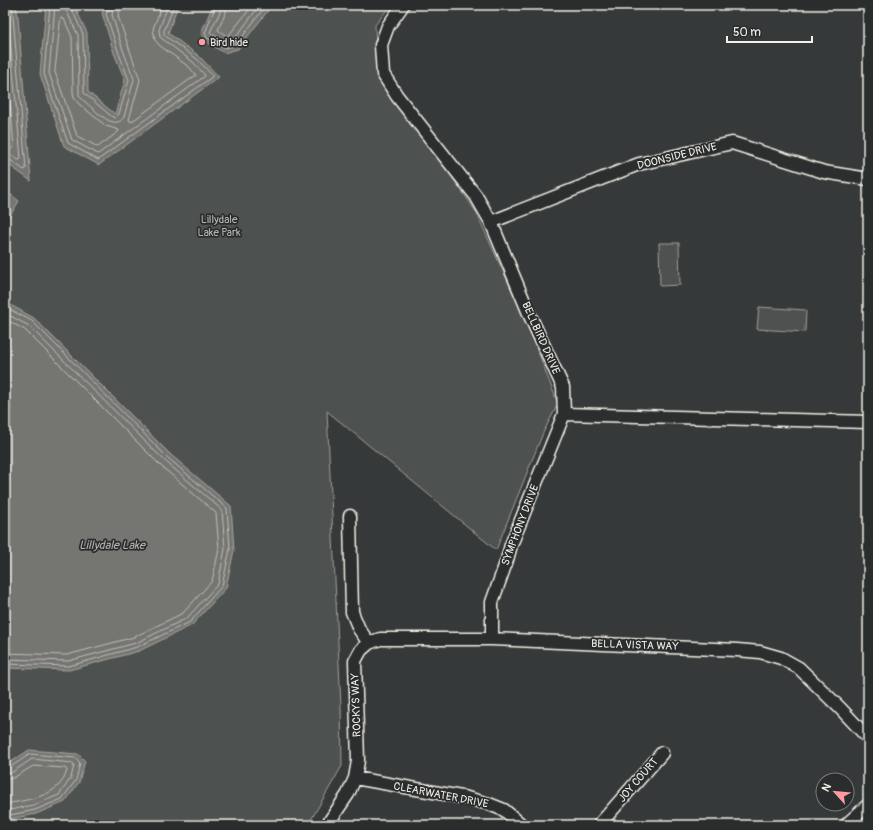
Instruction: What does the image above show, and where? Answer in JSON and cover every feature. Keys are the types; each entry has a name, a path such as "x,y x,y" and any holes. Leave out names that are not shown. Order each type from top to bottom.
{"street":[{"name":"BELLBIRD DRIVE","path":"403,5 388,26 381,45 384,74 397,96 476,196 491,222 531,318 563,387 564,414"},
{"name":"DOONSIDE DRIVE","path":"491,222 639,164 732,143 824,172 868,179"},
{"path":"564,414 868,422"},
{"name":"SYMPHONY DRIVE","path":"492,639 492,602 507,560 510,545 564,414"},
{"path":"350,516 352,612 359,629 369,643"},
{"name":"BELLA VISTA WAY","path":"369,643 380,639 492,639 729,649 760,652 781,658 799,668 868,738"},
{"name":"ROCKYS WAY","path":"327,825 348,794 355,778 358,761 355,661 361,650 369,643"},
{"name":"JOY COURT","path":"599,825 662,753"},
{"name":"CLEARWATER DRIVE","path":"355,778 467,798 489,804 504,810 522,825"},
{"path":"846,825 868,805"}],"green space":[{"name":"Lillydale Lake Park","path":"5,5 391,5 375,25 377,72 387,93 435,153 475,210 529,328 558,404 543,433 496,550 327,411 341,706 342,766 308,825 5,825"},
{"path":"659,243 679,243 680,285 660,286"},
{"path":"759,307 806,310 805,332 757,329"}],"water":[{"path":"5,5 16,5 18,17 31,181 5,162"},
{"path":"46,5 74,5 87,33 88,92 115,114 125,80 114,53 102,13 107,5 178,5 168,33 199,56 219,77 99,165 64,146 40,74"},
{"path":"213,5 268,5 270,8 238,49 224,53 204,40 201,33"},
{"path":"5,190 19,201 5,224"},
{"name":"Lillydale Lake","path":"5,302 34,318 171,455 231,506 234,550 226,588 192,625 139,651 69,670 5,668"},
{"path":"29,750 78,754 85,761 79,782 65,802 36,814 5,820 5,766"}],"place":[{"name":"Bird hide","path":"202,42"}]}
